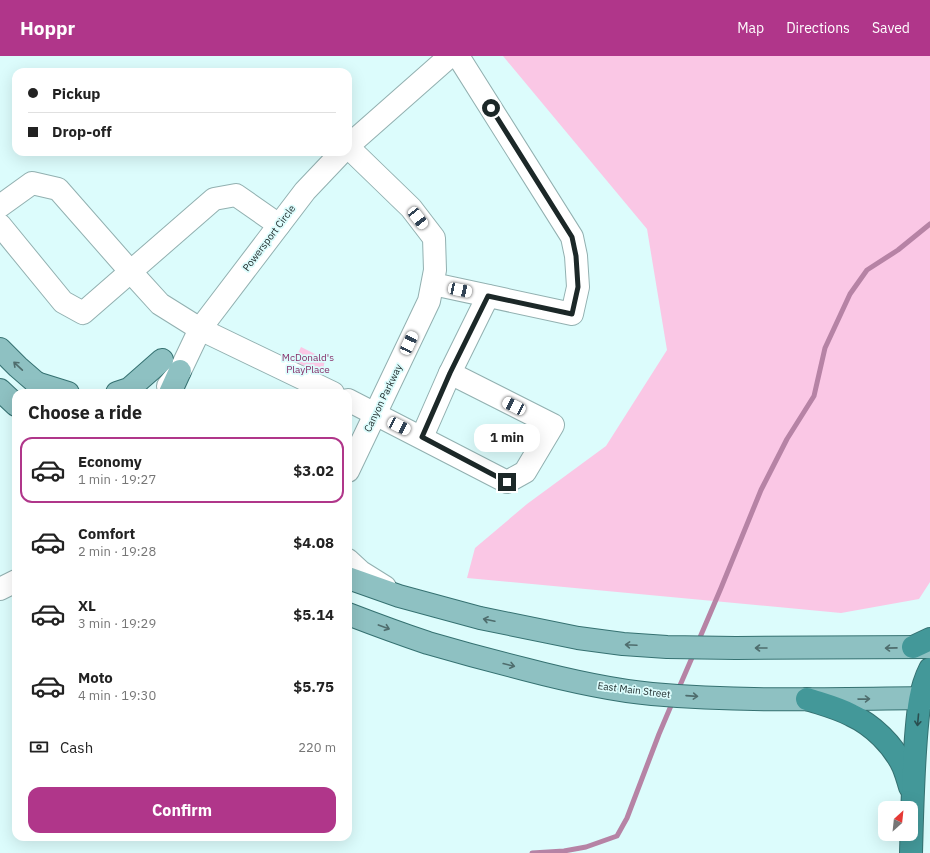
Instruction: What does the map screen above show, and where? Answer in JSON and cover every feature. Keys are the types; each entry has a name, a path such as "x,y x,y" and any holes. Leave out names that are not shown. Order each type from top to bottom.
{"highway":[{"path":"911,853 912,792 925,698 924,682 930,669"},
{"path":"807,699 850,714 881,736 897,755 904,768 912,792"}],"main road":[{"path":"0,349 42,388"},
{"path":"129,389 171,366"},
{"path":"170,389 171,366"},
{"path":"0,390 12,401"},
{"path":"352,579 439,608 500,623 578,638 623,644 667,647 736,648 924,644"},
{"name":"East Main Street","path":"352,615 427,642 500,663 570,681 607,688 650,694 719,698 925,698"}],"street":[{"path":"352,143 450,56"},
{"path":"433,284 572,314 578,287 576,256 572,237 458,56"},
{"name":"Canyon Parkway","path":"352,151 411,208 434,238 435,270 429,301 352,463"},
{"name":"Powersport Circle","path":"143,389 171,366 305,191 338,156"},
{"path":"0,206 32,183 58,189 160,304 200,329 325,389"},
{"path":"0,225 63,302 83,313 214,199 236,196 279,225"},
{"path":"422,437 450,373 488,296"},
{"name":"Powersport Circle","path":"163,389 171,366"},
{"path":"352,402 507,482 525,472 553,425 450,373"},
{"path":"352,564 361,572 399,596"},
{"path":"0,589 12,583"}],"green space":[{"path":"503,56 930,56 930,582 919,599 841,613 467,578 475,548 527,504 606,446 667,350 647,229"},
{"name":"McDonald's PlayPlace","path":"301,347 325,359 321,382 291,367"}],"waterway":[{"path":"698,642 761,490 787,439 814,396 825,348 850,294 867,270 898,250 930,224"},
{"path":"678,690 694,653"},
{"path":"532,853 564,851 586,847 617,836 627,818 673,701"}],"route":[{"path":"491,108 572,237 576,256 578,287 572,314 488,296 450,373 422,437 507,482"}]}
